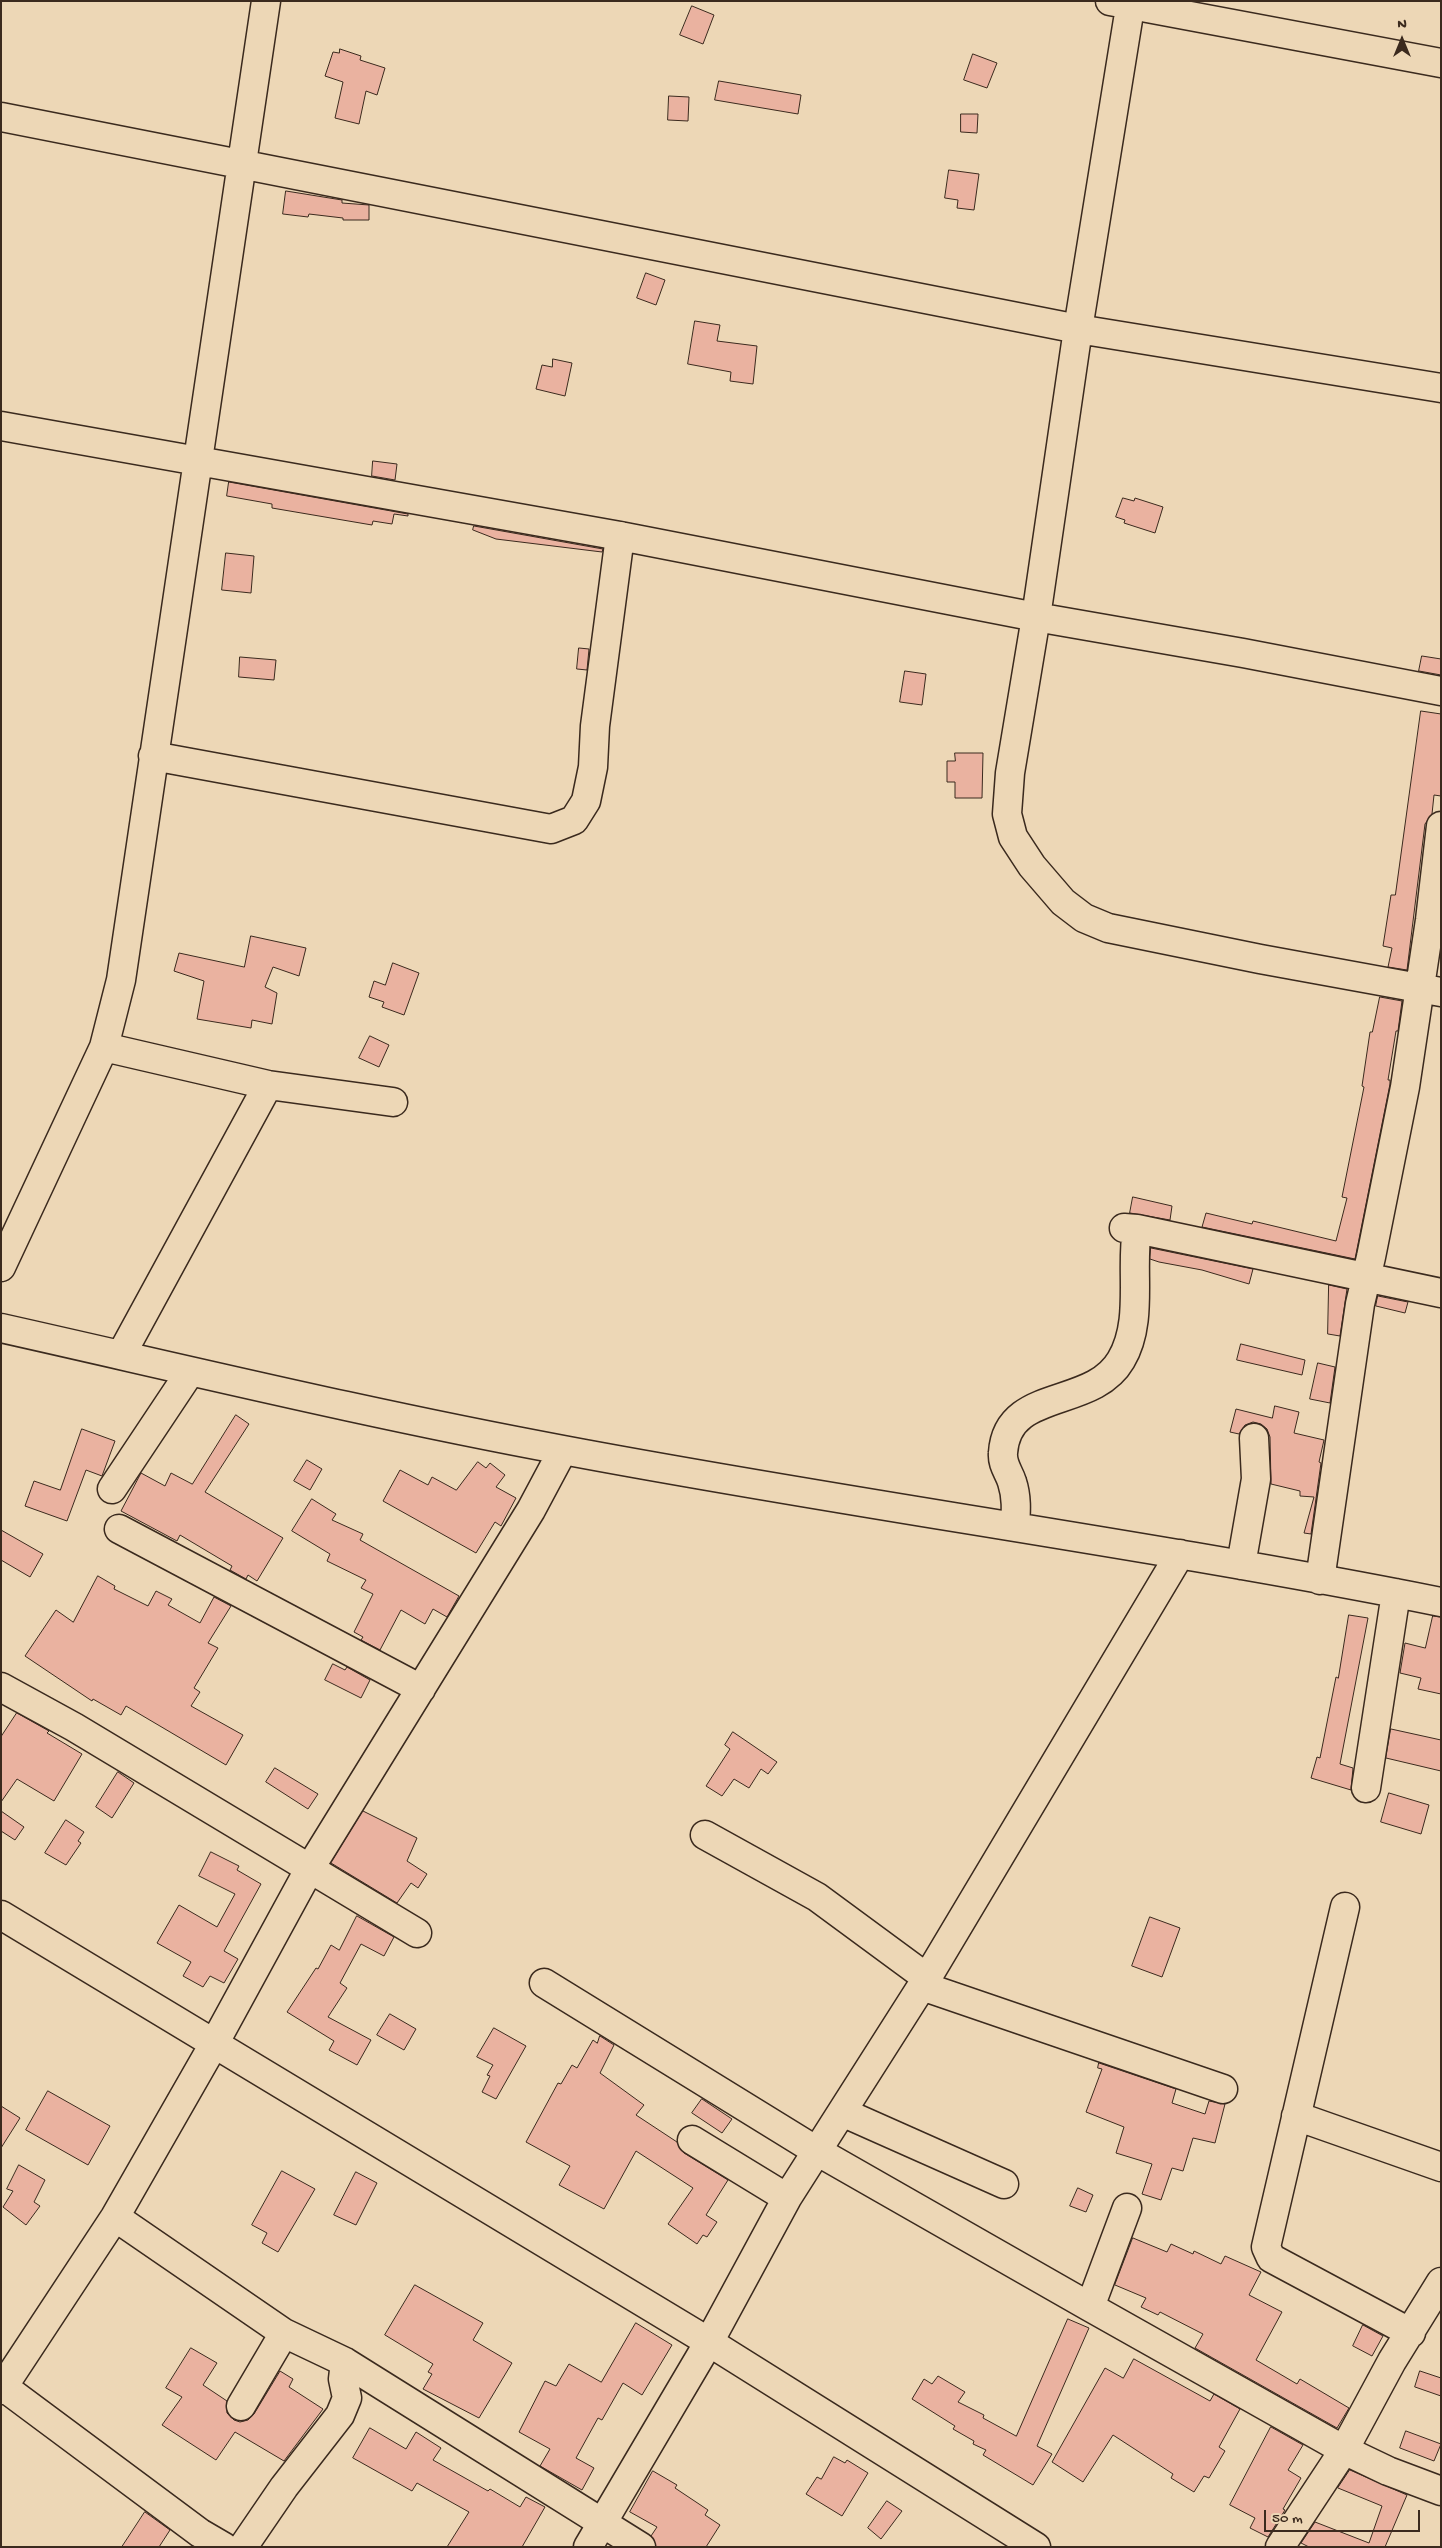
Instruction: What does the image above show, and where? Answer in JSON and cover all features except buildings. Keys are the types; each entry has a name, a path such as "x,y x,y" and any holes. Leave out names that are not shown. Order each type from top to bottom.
{"street":[{"path":"1,1267 104,1047 121,980 153,756 200,462 266,1"},
{"path":"1430,990 1260,959 1108,928 1084,918 1063,902 1032,866 1013,837 1007,814 1010,773 1036,617 1124,2 1441,63"},
{"path":"1,117 242,166 1078,329 1441,388"},
{"path":"1,426 620,536 1036,617 1243,652 1441,690"},
{"path":"153,756 551,829 574,820 586,801 593,767 595,726 620,536"},
{"path":"1320,1580 1360,1304 1405,1087 1430,990 1441,826"},
{"path":"104,1047 268,1085 393,1102"},
{"path":"121,1355 268,1085"},
{"path":"1015,1527 1017,1500 1012,1480 1005,1469 1002,1454 1012,1426 1022,1414 1040,1404 1093,1388 1110,1374 1122,1360 1130,1340 1133,1311 1133,1251 1130,1229 1367,1276 1441,1293"},
{"path":"1,1328 190,1372 563,1450 1180,1554 1441,1602"},
{"path":"112,1489 190,1372"},
{"path":"1241,1566 1256,1480 1254,1438"},
{"path":"224,2547 192,2540 2,2387 115,2217 214,2044 310,1868 531,1510 563,1450"},
{"path":"119,1529 421,1690"},
{"path":"588,2547 709,2342 815,2150 842,2112 925,1982 1180,1554"},
{"path":"1366,1788 1396,1594"},
{"path":"1,1687 74,1727 417,1933"},
{"path":"705,1835 817,1897 925,1982 1223,2089"},
{"path":"1345,1908 1266,2242 1267,2252 1271,2258 1411,2333"},
{"path":"1,1915 709,2342 1036,2547"},
{"path":"544,1984 815,2150 1090,2307 1344,2450 1388,2471 1441,2491"},
{"path":"842,2112 1004,2184"},
{"path":"1296,2116 1441,2167"},
{"path":"692,2140 787,2198"},
{"path":"1090,2307 1127,2208"},
{"path":"115,2217 284,2333 345,2362 641,2547"},
{"path":"1280,2547 1344,2450 1392,2361 1441,2282"},
{"path":"241,2406 284,2333"},
{"path":"243,2547 284,2487 340,2415 347,2398 343,2379 345,2362"}]}
